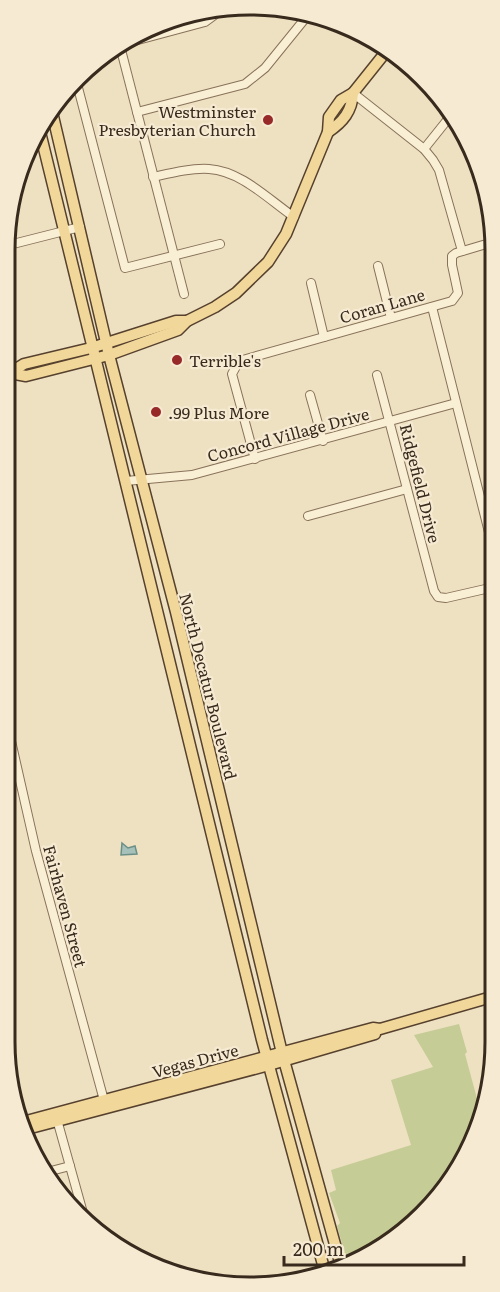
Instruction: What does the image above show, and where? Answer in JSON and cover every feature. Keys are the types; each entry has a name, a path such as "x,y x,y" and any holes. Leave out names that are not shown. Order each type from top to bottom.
{"main road":[{"path":"15,375 26,376 93,353 178,330 187,321 236,293 259,272 276,251 294,217 328,132 339,124 352,106 353,93 382,56"},
{"name":"North Decatur Boulevard","path":"53,121 107,349 176,612 283,1057 339,1260"},
{"name":"North Decatur Boulevard","path":"42,140 232,918 268,1061 324,1266"},
{"path":"158,616 176,612"},
{"path":"193,754 209,750"},
{"path":"232,918 250,914"},
{"name":"Vegas Drive","path":"28,1121 56,1117 283,1057 373,1028 380,1029 485,999"},
{"name":"Vegas Drive","path":"31,1127 56,1117"}],"street":[{"path":"150,37 209,19"},
{"path":"137,112 245,84 265,68 303,21"},
{"path":"124,52 184,294"},
{"path":"78,90 125,268 220,244"},
{"path":"353,93 424,149 433,160 439,170 462,251 485,244"},
{"path":"424,149 446,121"},
{"path":"153,177 195,169 221,170 243,180 294,217"},
{"path":"15,243 80,227"},
{"name":"Coran Lane","path":"255,459 232,374 234,367 239,362 452,301 458,293 452,256 462,251"},
{"path":"378,266 391,318"},
{"path":"311,283 324,337"},
{"path":"432,307 485,517"},
{"name":"Ridgefield Drive","path":"377,375 434,591 438,597 446,598 485,589"},
{"path":"310,395 323,441"},
{"name":"Concord Village Drive","path":"126,482 192,476 456,403"},
{"path":"308,516 407,489"},
{"name":"Fairhaven Street","path":"15,758 36,851 105,1104"},
{"path":"56,1117 81,1205"},
{"path":"53,1170 70,1166"}],"green space":[{"path":"459,1024 477,1101 473,1118 454,1160 427,1197 405,1219 381,1237 346,1257 337,1226 340,1223 329,1193 336,1190 331,1170 411,1145 391,1080 433,1067 414,1035"}],"water":[{"path":"122,843 128,848 135,846 137,854 121,855"}],"place":[{"name":"Westminster Presbyterian Church","path":"268,120"},
{"name":"Terrible's","path":"177,360"},
{"name":".99 Plus More","path":"156,412"}]}
